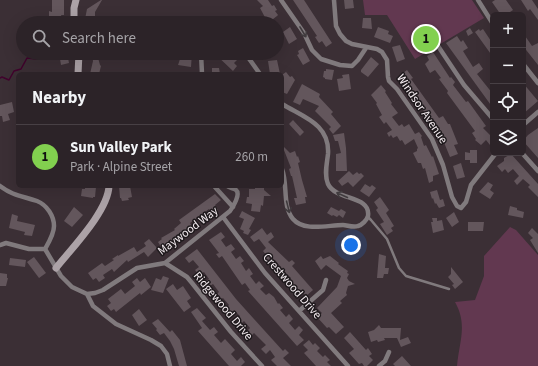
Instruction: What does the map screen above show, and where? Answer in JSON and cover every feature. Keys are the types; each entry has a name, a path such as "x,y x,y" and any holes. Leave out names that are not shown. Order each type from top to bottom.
{"street":[{"path":"74,16 76,0"},
{"path":"281,0 304,33 312,50 321,59 340,66 352,66 366,48 346,41 340,34 335,19 334,0"},
{"path":"478,0 490,19"},
{"path":"434,40 464,85 490,115"},
{"name":"Windsor Avenue","path":"366,48 377,49 382,52 387,60 389,81 397,89 432,138 440,154 452,197 457,206 461,208 467,198 471,185 494,156"},
{"path":"78,72 79,60"},
{"path":"201,60 202,72"},
{"path":"250,60 259,72"},
{"path":"526,68 538,83"},
{"path":"284,105 310,119 325,134 328,152 326,166 328,184 338,194 365,204 368,210 368,217 364,223 356,227 342,225 302,225 293,219 288,210 284,183"},
{"path":"526,122 538,112"},
{"path":"525,156 538,171"},
{"path":"0,186 8,193 43,204 48,209 54,225 46,249 61,276 72,287 87,294 93,306 111,321 161,346 167,354 170,366"},
{"path":"56,268 96,218 106,201 109,188"},
{"name":"Maywood Way","path":"216,188 233,207"},
{"name":"Maywood Way","path":"87,294 103,290 138,268 165,263 230,211 237,195 236,190 232,188"},
{"name":"Crestwood Drive","path":"223,217 265,273 348,366"},
{"path":"0,245 6,243 29,249 46,249"},
{"name":"Ridgewood Drive","path":"165,263 187,277 231,332 262,366"},
{"path":"299,312 323,290 326,280"},
{"path":"379,366 385,361 389,352"}],"lane":[{"path":"368,217 387,239 399,268 406,276 449,289"}],"shaded area":[{"path":"363,0 472,0 484,18 415,59 387,15 365,15"},
{"path":"510,227 516,230 538,255 538,366 457,366 462,326 459,310 455,302 475,300 484,276 484,256"}],"building":[{"path":"52,0 64,0 64,15 49,16 49,11 52,12"},
{"path":"102,0 95,12 95,16 86,16 87,9"},
{"path":"257,0 268,0 272,6 274,5 277,10 275,11 278,15 264,16 260,8 263,6"},
{"path":"293,0 304,0 332,43 326,47 322,41 319,43 315,37 317,36"},
{"path":"344,0 353,0 354,8 345,9"},
{"path":"495,0 506,0 513,10 510,12 499,12 492,2"},
{"path":"521,0 532,0 538,9 538,20 530,9 528,11"},
{"path":"363,18 371,18 372,29 362,28"},
{"path":"290,27 297,39 289,44 284,31"},
{"path":"378,27 389,31 388,34 393,36 390,43 374,37"},
{"path":"470,28 473,33 468,36 466,31"},
{"path":"479,29 480,31 483,29 490,40 490,53 475,32"},
{"path":"457,36 461,42 463,40 468,48 463,51 473,67 479,63 483,69 477,74 490,90 490,104 446,43"},
{"path":"526,37 532,46 538,43 538,65 526,50"},
{"path":"400,45 405,59 397,62 392,47"},
{"path":"303,48 310,61 303,65 297,55 299,54 298,51"},
{"path":"433,52 450,78 451,77 455,82 453,85 466,102 468,101 486,126 483,128 490,135 490,145 486,140 481,145 475,140 476,139 472,133 475,131 447,93 448,91 439,79 441,78 435,70 430,73 425,64 429,60 427,56"},
{"path":"371,57 379,64 368,77 361,72 361,70"},
{"path":"60,60 68,60 69,63 61,65"},
{"path":"99,60 101,66 100,72 90,72 93,61"},
{"path":"180,60 192,60 191,67 178,65"},
{"path":"221,60 237,60 234,63 237,66 233,71"},
{"path":"277,60 280,72 270,72 268,61"},
{"path":"212,68 219,68 220,72 212,72"},
{"path":"326,69 334,70 332,80 325,79 323,77"},
{"path":"407,70 413,78 411,79 439,118 443,116 448,124 450,124 458,144 454,145 458,154 450,157 438,128 434,129 428,117 398,77"},
{"path":"286,72 295,80 287,94 284,93 284,74"},
{"path":"349,74 351,89 339,91 337,79 343,78 342,75"},
{"path":"302,84 320,94 319,97 333,112 331,114 341,126 333,134 329,129 331,127 315,111 319,106 303,99 300,105 293,102"},
{"path":"381,85 386,91 385,92 392,103 391,104 398,113 392,117 399,126 402,124 404,127 409,124 415,134 419,132 422,136 424,146 426,145 432,157 433,156 439,174 433,176 433,181 429,183 425,168 423,169 421,163 418,163 413,153 417,151 418,148 414,139 405,145 397,136 393,138 391,135 389,137 387,133 392,130 386,122 384,124 379,117 382,115 376,104 377,103 371,95"},
{"path":"526,87 538,101 526,111"},
{"path":"12,102 14,112 8,114 10,120 3,122 2,116 0,116 0,105"},
{"path":"293,120 304,132 300,136 289,124"},
{"path":"538,128 538,158 526,144 526,137"},
{"path":"344,133 347,171 336,171 336,154 341,153 338,141 335,141 333,135"},
{"path":"284,147 290,153 295,151 297,157 298,156 300,162 298,163 307,197 305,197 306,203 296,205 294,198 297,198 289,169 291,168"},
{"path":"470,150 477,150 477,163 470,163 470,160 465,160 465,152 470,153"},
{"path":"513,156 538,184 538,197 528,187 530,185 523,179 517,185 514,181 519,176 513,169 508,173 505,169 502,172 497,166 504,161 504,158"},
{"path":"461,163 465,177 457,179 453,166"},
{"path":"349,171 353,175 357,172 364,176 353,187 348,182 342,186 338,181"},
{"path":"488,182 493,185 490,190 494,193 490,199 479,192"},
{"path":"365,184 370,187 372,185 376,188 369,197 360,191"},
{"path":"96,188 95,197 81,196 82,189"},
{"path":"119,188 130,188 132,197 128,198 129,200 122,201 120,198"},
{"path":"264,188 264,190 271,196 264,196 263,206 261,205 260,212 251,211 252,204 246,203 247,197 249,197 249,189"},
{"path":"437,190 440,200 443,199 445,206 439,208 436,203 435,204 433,198 432,199 430,192"},
{"path":"215,194 221,200 215,205 218,210 212,214 209,209 202,214 206,219 200,223 197,218 190,223 193,228 163,250 158,242 162,239 161,238 175,230 174,229 181,223 179,220"},
{"path":"380,197 389,210 386,213 394,226 391,228 393,231 387,235 380,224 384,222 376,210 378,208 374,202"},
{"path":"510,206 524,212 523,218 508,215"},
{"path":"74,207 83,215 72,227 64,221"},
{"path":"331,207 339,211 341,209 346,212 343,218 339,215 337,217 327,213"},
{"path":"242,211 255,218 249,229 251,230 248,235 243,233 244,231 240,229 244,219 239,217"},
{"path":"454,212 459,222 452,227 446,218"},
{"path":"12,214 18,216 17,221 35,225 32,236 24,235 25,232 9,228"},
{"path":"432,218 437,218 437,221 442,220 444,230 433,233 431,222 433,222"},
{"path":"468,222 484,222 483,231 468,231"},
{"path":"262,228 267,235 271,232 274,237 268,242 289,262 292,260 295,263 292,266 313,290 306,296 301,290 297,294 287,282 291,278 285,272 281,275 276,271 281,267 275,260 270,263 265,258 267,256 263,251 266,248 259,239 254,242 250,237"},
{"path":"532,228 538,234 538,253 530,240 533,238 528,233"},
{"path":"221,232 225,237 221,240 226,247 231,244 235,249 231,252 236,259 240,256 244,261 241,263 246,271 249,268 253,274 250,276 256,284 259,281 264,286 260,289 266,295 269,293 274,297 278,304 279,303 283,308 280,310 286,317 289,314 293,319 289,323 295,330 299,326 303,330 299,335 304,340 297,346 248,291 250,290 245,283 242,285 222,256 219,258 216,254 219,253 209,240"},
{"path":"149,239 157,248 148,257 144,252 128,262 127,260 114,272 112,269 103,275 105,278 99,282 96,278 93,280 88,273 102,263 105,266 114,260 112,259 118,255 134,247 137,252 146,246 144,243"},
{"path":"197,249 236,299 283,351 285,349 289,353 283,358 291,366 277,366 271,360 275,357 270,350 266,354 261,349 266,345 254,333 250,337 246,332 250,328 244,321 240,325 236,320 240,316 234,310 230,314 225,309 229,305 223,298 218,301 214,296 219,292 213,284 208,287 204,282 209,279 204,272 199,275 195,270 199,267 193,260 189,263 185,258"},
{"path":"379,254 386,256 385,268 389,268 388,274 384,274 383,278 377,278"},
{"path":"321,256 323,259 330,256 339,263 338,264 348,271 347,273 349,274 347,278 349,281 355,284 348,286 346,293 347,295 340,301 342,303 331,313 344,327 336,334 329,327 327,328 317,317 322,313 317,308 337,287 341,276 326,265 321,270 315,261"},
{"path":"34,257 46,273 39,278 27,262"},
{"path":"10,258 26,260 25,267 9,265"},
{"path":"451,267 463,282 455,289 452,285 454,284 448,277 451,274"},
{"path":"0,273 7,274 8,278 6,286 0,286"},
{"path":"163,276 169,278 163,293 151,290 156,278 161,280"},
{"path":"137,278 140,282 145,278 151,287 141,295 140,293 116,312 114,309 111,311 107,306 111,303 108,299 121,289 125,294 135,286 132,282"},
{"path":"173,284 177,290 183,286 191,298 187,301 191,307 184,312 166,289"},
{"path":"197,308 206,318 202,321 210,330 214,327 218,332 214,335 221,343 225,339 235,350 231,354 237,361 241,357 245,362 241,366 229,366 198,331 202,328 191,312"},
{"path":"139,309 147,320 139,326 132,315"},
{"path":"158,319 170,332 172,330 180,340 187,366 179,366 170,341 164,333 160,335 156,330 157,329 152,323"},
{"path":"379,325 381,328 401,328 400,340 408,337 411,343 401,347 397,338 384,338 385,340 371,342 368,332 374,330"},
{"path":"350,332 366,350 368,348 372,354 369,356 373,360 367,366 364,366 362,363 359,364 349,353 354,349 344,338"},
{"path":"309,340 313,345 315,343 320,348 317,351 323,357 325,355 330,360 327,362 331,366 316,366 304,353 308,350 303,345"},
{"path":"402,356 411,366 395,366 393,364"}],"waterway":[{"path":"0,78 2,77 9,80 14,71 21,69 26,60"}],"place":[{"name":"Sun Valley Park","path":"426,39"}]}
